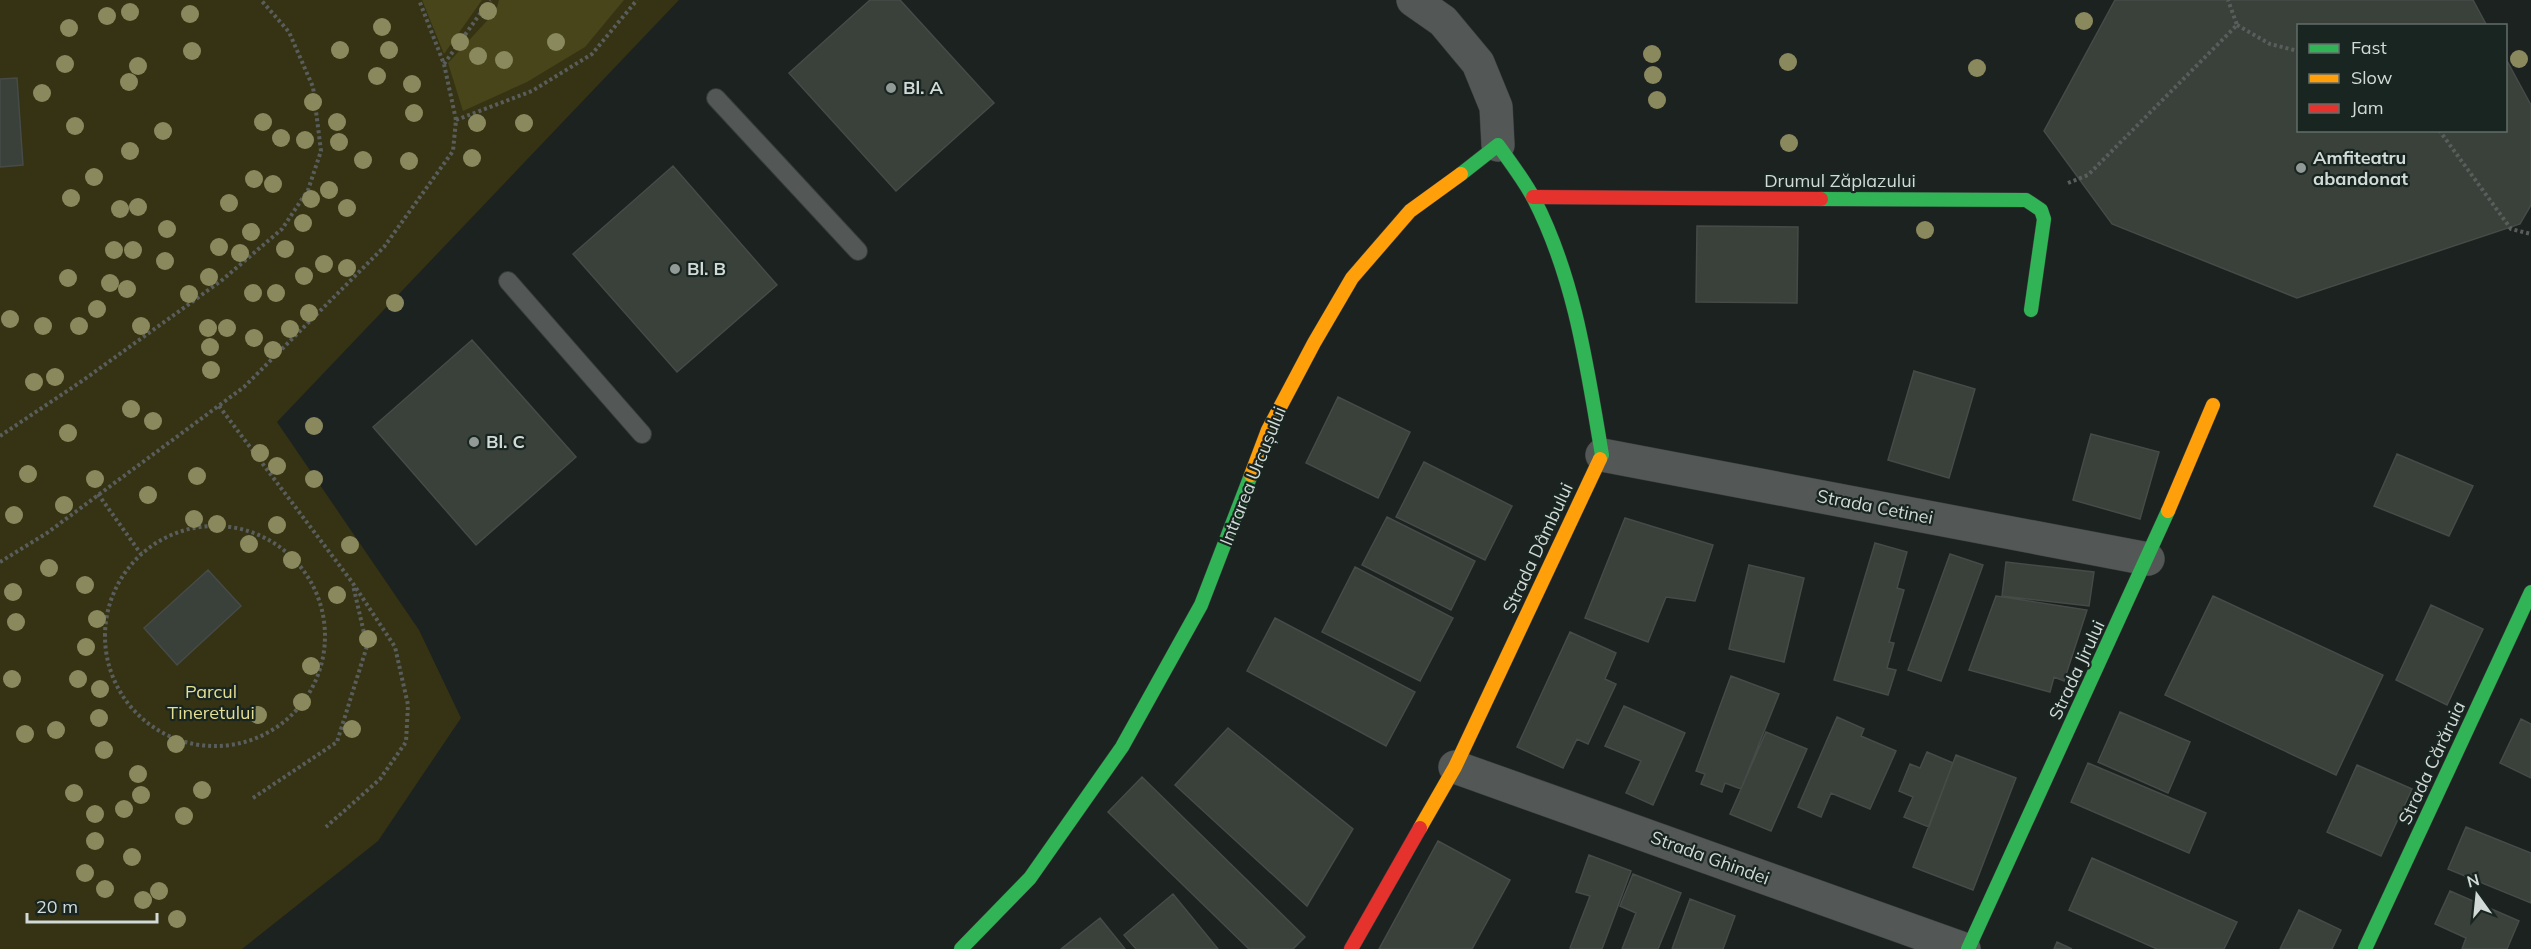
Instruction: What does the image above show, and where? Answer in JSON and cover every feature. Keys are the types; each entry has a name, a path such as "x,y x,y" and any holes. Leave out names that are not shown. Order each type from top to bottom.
{"street":[{"path":"1413,0 1443,21 1478,63 1496,107 1498,145 1533,197 1562,263 1582,337 1602,455"},
{"name":"Intrarea Urcușului","path":"961,949 1030,878 1122,747 1201,605 1268,430 1314,342 1352,278 1410,211 1498,145"},
{"name":"Drumul Zăplazului","path":"1533,197 2026,200 2042,210 2044,219 2031,310"},
{"name":"Strada Jirului","path":"1966,949 2148,559 2213,405"},
{"name":"Strada Cetinei","path":"1602,455 2148,559"},
{"name":"Strada Dâmbului","path":"1351,949 1455,767 1602,455"},
{"name":"Strada Cărăruia","path":"2365,949 2531,592"},
{"name":"Strada Ghindei","path":"1455,767 1966,949"}],"lane":[{"path":"716,98 858,251"},
{"path":"508,281 642,434"}],"path":[{"path":"0,436 82,381 221,281 282,229 308,190 321,151 313,87 289,32 261,0"},
{"path":"0,562 47,533 244,387 384,247 453,152 456,120 444,64 419,0"},
{"path":"444,64 490,0"},
{"path":"456,120 532,91 592,54 637,0"},
{"path":"2228,0 2237,25 2271,44 2297,51"},
{"path":"2088,175 2237,25"},
{"path":"2440,132 2511,229 2531,234"},
{"path":"219,406 352,582 395,647 408,705 406,742 380,779 326,827"},
{"path":"98,494 141,554"},
{"path":"208,525 245,530 279,545 305,571 322,605 326,642 318,677 298,709 269,732 235,744 199,745 166,735 137,714 116,685 106,651 106,615 118,582 141,554 172,534 208,525"},
{"path":"253,798 337,742 367,646 352,582"}],"green space":[{"name":"Parcul Tineretului","path":"0,0 679,0 277,422 419,630 461,718 378,841 242,949 0,949"}],"shaded area":[{"path":"422,0 482,0 444,54"},
{"path":"499,0 624,0 585,47 527,82 463,111 448,63 496,11"}],"building":[{"name":"Bl. A","path":"870,0 900,0 994,103 896,191 789,73"},
{"name":"Amfiteatru abandonat","path":"2115,0 2473,0 2486,24 2297,24 2297,132 2507,132 2507,61 2531,105 2531,205 2520,224 2297,298 2112,224 2044,131"},
{"path":"17,78 23,165 0,167 0,79"},
{"name":"Bl. B","path":"673,166 777,285 677,372 573,254"},
{"path":"1697,226 1798,227 1797,303 1696,302"},
{"name":"Bl. C","path":"472,340 576,457 476,545 373,427"},
{"path":"1914,371 1975,389 1949,478 1888,460"},
{"path":"1338,397 1410,432 1378,498 1306,463"},
{"path":"2091,434 2159,452 2140,519 2073,500"},
{"path":"2397,454 2473,486 2449,536 2374,506"},
{"path":"1424,462 1512,506 1485,560 1396,517"},
{"path":"1387,517 1475,561 1451,610 1362,565"},
{"path":"1625,518 1713,545 1695,601 1666,597 1648,642 1585,618"},
{"path":"1875,543 1907,552 1897,588 1904,590 1889,642 1894,643 1887,668 1896,670 1888,695 1834,680"},
{"path":"1950,554 1983,565 1941,681 1908,670"},
{"path":"2006,562 2094,572 2089,606 2002,596"},
{"path":"1749,565 1804,578 1784,662 1729,649"},
{"path":"1355,567 1453,618 1420,681 1322,632"},
{"path":"208,570 241,606 177,665 144,628"},
{"path":"1996,596 2087,610 2064,681 2054,677 2050,692 1969,670"},
{"path":"2213,596 2383,675 2336,775 2165,695"},
{"path":"2431,605 2483,629 2447,705 2396,680"},
{"path":"1275,618 1415,692 1386,746 1247,671"},
{"path":"1570,632 1616,653 1605,679 1616,684 1588,744 1577,739 1563,768 1517,747"},
{"path":"1731,676 1779,694 1741,789 1725,783 1722,792 1701,784 1705,774 1696,771"},
{"path":"1624,706 1685,733 1653,805 1626,793 1641,761 1605,746"},
{"path":"2120,712 2190,742 2168,793 2098,762"},
{"path":"1837,717 1864,729 1861,736 1896,751 1870,809 1831,793 1821,817 1798,807"},
{"path":"2521,719 2531,724 2531,778 2500,763"},
{"path":"1228,728 1353,829 1307,906 1175,785"},
{"path":"1766,732 1807,749 1771,831 1730,814"},
{"path":"1927,752 1953,763 1929,827 1904,817 1913,797 1899,791 1910,764 1920,768"},
{"path":"1956,755 2016,778 1973,890 1913,867"},
{"path":"2088,763 2206,813 2189,853 2071,802"},
{"path":"2357,765 2412,789 2381,856 2327,832"},
{"path":"1142,777 1305,937 1293,949 1249,949 1108,812"},
{"path":"2466,827 2531,853 2531,903 2448,869"},
{"path":"1438,841 1510,880 1472,949 1379,949"},
{"path":"1589,855 1631,871 1602,949 1573,949 1570,948 1590,896 1576,892"},
{"path":"2092,858 2237,922 2224,949 2157,949 2069,910"},
{"path":"1633,874 1681,893 1658,949 1622,949 1636,913 1620,906"},
{"path":"2450,891 2519,921 2507,949 2462,949 2466,938 2435,924"},
{"path":"1173,894 1218,949 1136,949 1124,935"},
{"path":"1690,899 1735,916 1723,949 1672,949"},
{"path":"2299,910 2341,930 2332,949 2280,949"},
{"path":"1100,918 1125,949 1061,949"},
{"path":"2057,942 2072,949 2054,949"}],"traffic: fast":[{"path":"1461,174 1498,145 1534,199 1548,229 1570,292 1591,389 1602,455 1600,459"},
{"path":"1821,199 2026,200 2041,210 2044,219 2031,310"},
{"path":"961,949 1030,878 1122,747 1201,605 1251,475"},
{"path":"1968,949 2168,511"},
{"path":"2365,949 2531,592"}],"traffic: slow":[{"path":"1251,475 1268,430 1314,343 1352,278 1410,211 1461,174"},
{"path":"2168,511 2213,405"},
{"path":"1420,828 1455,767 1600,459"}],"traffic: jam":[{"path":"1533,197 1821,199"},
{"path":"1351,949 1420,828"}],"place":[{"name":"Bl. A","path":"891,88"},
{"name":"Amfiteatru abandonat","path":"2301,168"},
{"name":"Bl. B","path":"675,269"},
{"name":"Bl. C","path":"474,442"}]}
